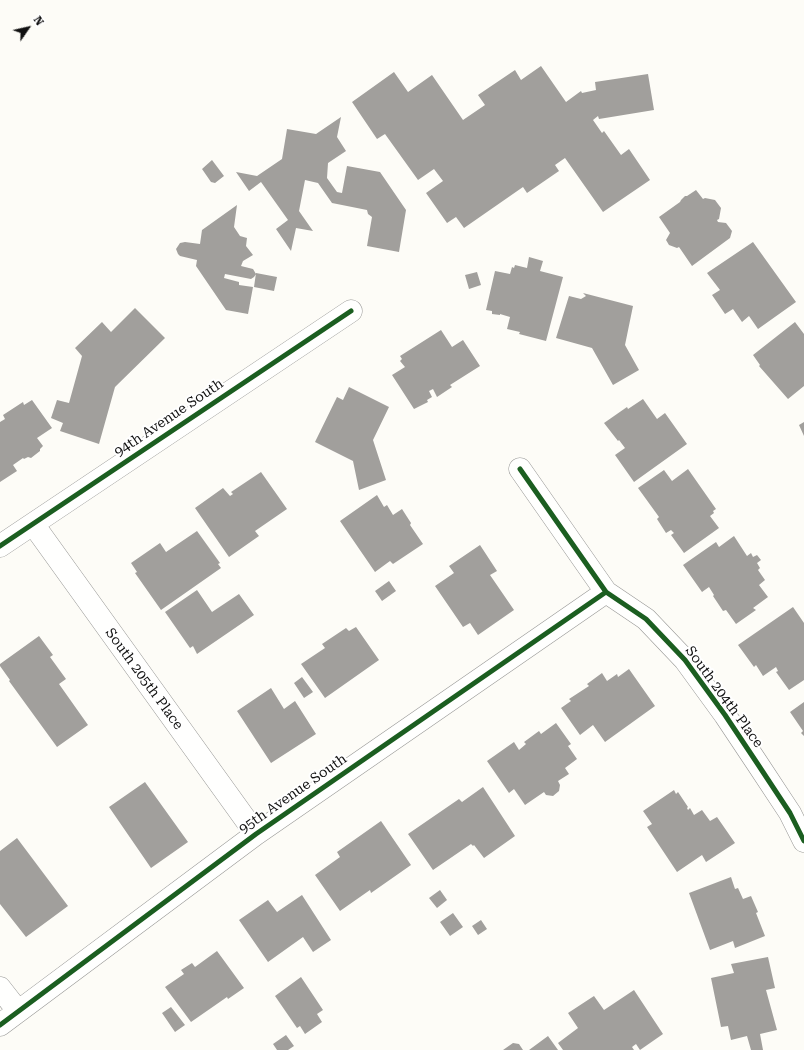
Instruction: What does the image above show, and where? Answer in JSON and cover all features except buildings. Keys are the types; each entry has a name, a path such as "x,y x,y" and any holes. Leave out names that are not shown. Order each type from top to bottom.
{"street":[{"name":"94th Avenue South","path":"0,546 351,311"},
{"name":"South 204th Place","path":"520,468 606,592 646,619 685,660 757,762 790,813 804,841"},
{"name":"South 205th Place","path":"33,524 256,834"},
{"name":"95th Avenue South","path":"0,1025 256,834 606,592"},
{"path":"0,988 18,1011"}],"cycle path":[{"path":"0,546 351,311"},
{"path":"520,469 606,592 646,619 685,660 725,715 790,813 804,841"},
{"path":"0,1025 256,834 606,592"}]}
